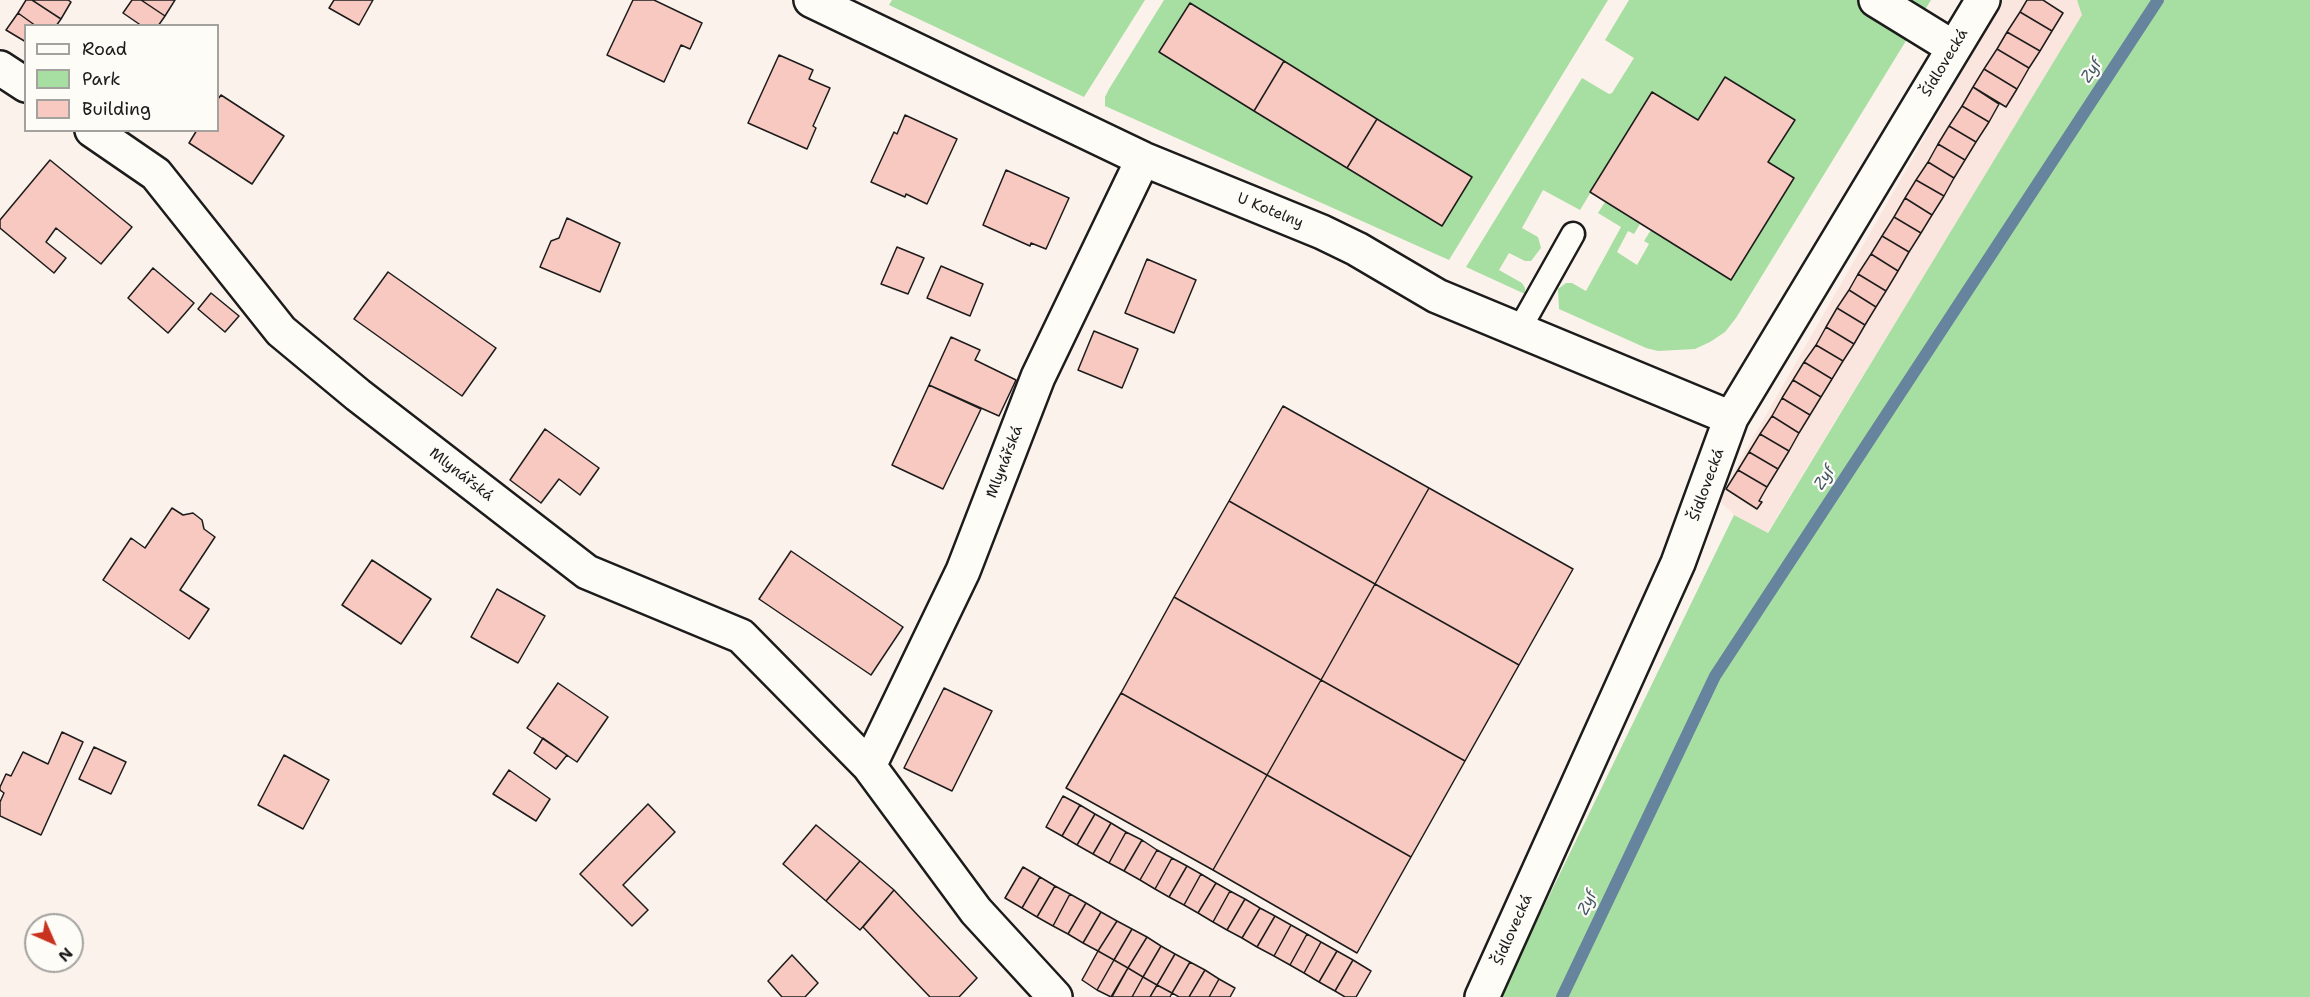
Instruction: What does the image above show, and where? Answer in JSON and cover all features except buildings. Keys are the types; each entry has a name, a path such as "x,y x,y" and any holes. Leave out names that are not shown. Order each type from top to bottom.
{"street":[{"name":"U Kotelny","path":"811,0 1143,159 1322,232 1357,249 1437,296 1731,418"},
{"path":"1876,0 1954,48"},
{"name":"Šídlovecká","path":"1482,997 1678,563 1731,418 1983,0"},
{"path":"0,68 24,85"},
{"name":"Mlynářská","path":"95,132 156,174 281,331 358,395 587,572 741,636 869,766 976,911 1055,997"},
{"name":"Mlynářská","path":"869,766 963,571 1038,377 1143,159"}],"lane":[{"path":"1518,330 1574,234"}],"shaded area":[{"path":"2003,0 2077,0 2083,15 1767,533 1734,515 1718,499"}],"green space":[{"path":"892,0 1145,0 1084,97 889,5"},
{"path":"1164,0 1608,0 1449,260 1105,106 1105,97 1109,89"},
{"path":"1629,0 1931,0 1736,318 1725,332 1695,349 1658,351 1646,348 1559,309 1558,289 1566,283 1572,283 1586,291 1621,227 1598,213 1605,202 1640,224 1634,234 1628,231 1617,252 1637,265 1649,244 1644,241 1651,230 1731,280 1794,178 1768,162 1795,120 1725,77 1698,120 1652,92 1580,210 1543,190 1522,228 1538,237 1541,248 1531,261 1525,261 1509,253 1499,270 1522,283 1525,294 1466,267 1582,78 1609,94 1612,93 1634,58 1605,40"},
{"path":"2077,0 2310,0 2310,997 1500,997 1734,515 1768,533 2082,15"}],"waterway":[{"name":"Zyf","path":"1562,997 1715,676 2158,0"}]}
